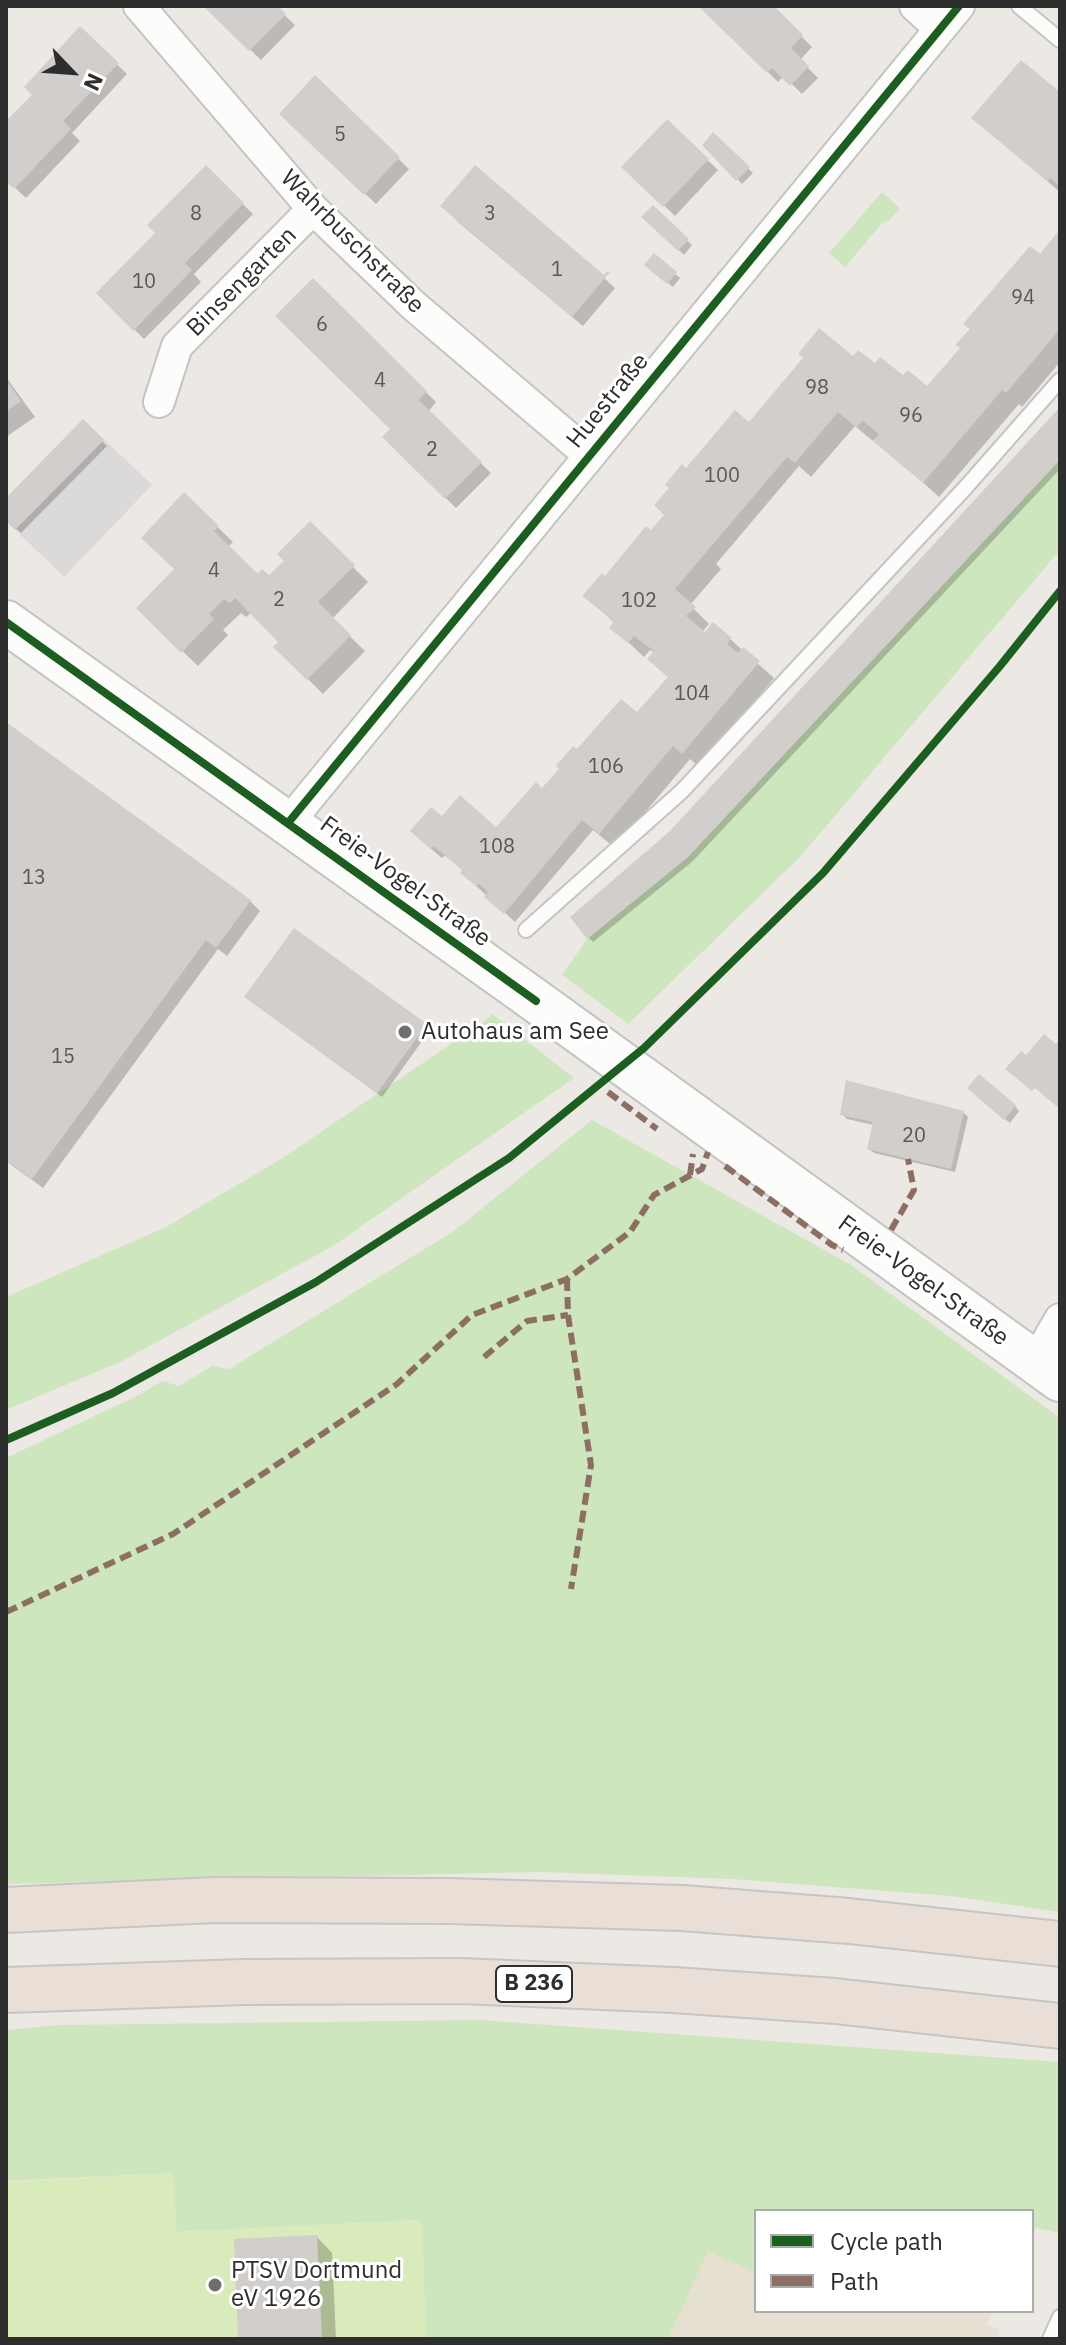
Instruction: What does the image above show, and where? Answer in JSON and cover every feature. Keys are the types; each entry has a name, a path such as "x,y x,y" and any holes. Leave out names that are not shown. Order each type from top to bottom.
{"highway":[{"path":"6,1910 214,1900 512,1903 728,1912 879,1924 1060,1944"},
{"name":"B 236","path":"6,1990 243,1982 461,1981 835,2001 1060,2026"}],"street":[{"name":"Wahrbuschstraße","path":"139,6 313,209 413,305 589,455"},
{"path":"915,6 950,18"},
{"name":"Huestraße","path":"288,823 950,18"},
{"name":"Binsengarten","path":"159,402 177,346 313,209"},
{"name":"Freie-Vogel-Straße","path":"6,622 1047,1371"},
{"path":"1047,1371 1060,1319"}],"lane":[{"path":"1019,6 1060,40"},
{"path":"526,930 682,791 966,487 1060,380"},
{"path":"1050,2339 1060,2317"}],"shaded area":[{"path":"83,419 152,485 64,577 6,521 6,498"},
{"path":"754,2222 754,2313 992,2313 987,2324 1000,2330 996,2339 426,2339"}],"green space":[{"path":"882,192 900,208 889,221 883,222 845,267 829,253"},
{"path":"1060,459 1060,550 800,857 628,1024 562,975 587,939 687,858"},
{"path":"492,1014 574,1078 333,1246 120,1362 6,1410 6,1297 164,1228 281,1159"},
{"path":"592,1120 851,1265 1060,1418 1060,1912 950,1896 732,1879 540,1872 6,1884 6,1458 162,1381 179,1386 212,1366 229,1369 454,1231"},
{"path":"480,2020 1060,2062 1060,2233 1036,2228 1034,2233 1034,2209 754,2209 754,2272 708,2251 668,2339 426,2339 421,2220 176,2232 173,2173 6,2181 6,2030 59,2025"},
{"name":"PTSV Dortmund eV 1926","path":"173,2173 177,2232 422,2220 426,2339 6,2339 6,2182"}],"building":[{"path":"203,6 278,6 286,14 249,51"},
{"path":"698,6 774,6 803,35 791,48 809,66 790,86 772,68 767,73"},
{"path":"80,26 119,63 63,121 71,129 14,189 6,182 6,121 32,95 24,87"},
{"path":"1021,60 1060,92 1060,186 1050,178 1047,181 971,118"},
{"path":"315,75 400,157 364,195 279,114"},
{"path":"667,119 709,159 663,207 621,167"},
{"path":"713,132 750,167 736,181 702,145"},
{"path":"206,165 244,203 185,263 192,270 133,331 96,293 155,233 147,225"},
{"path":"475,165 604,275 610,272 572,317 440,206"},
{"path":"653,205 689,239 678,251 641,217"},
{"path":"1060,229 1060,329 1006,393 1002,390 923,483 873,441 879,434 863,421 856,427 838,412 795,463 787,457 675,589 696,607 686,616 705,632 713,622 732,638 727,644 738,653 743,647 760,661 682,754 673,746 599,834 582,820 504,914 484,897 488,892 479,884 476,886 434,846 431,849 410,831 431,807 442,816 460,795 496,827 536,782 542,788 573,746 577,749 621,699 637,712 668,677 647,659 654,651 634,636 628,643 609,628 614,621 582,596 602,573 605,576 646,526 651,530 664,515 654,505 669,488 665,485 682,464 686,468 735,410 749,422 803,358 798,354 819,328 853,356 858,350 875,363 880,357 903,375 908,370 927,386 960,348 955,345 970,329 963,324 1030,246 1040,254"},
{"path":"654,253 677,272 667,284 644,265"},
{"path":"313,278 427,391 419,400 482,462 445,499 382,437 390,429 275,316"},
{"path":"6,380 21,401 6,411"},
{"path":"1060,407 1060,460 687,858 587,939 570,917 670,831"},
{"path":"83,419 104,440 15,530 6,521 6,498"},
{"path":"184,492 219,526 214,531 258,574 262,569 269,575 284,561 277,554 310,521 355,565 318,602 351,635 307,680 273,647 278,642 235,598 230,603 224,599 209,614 214,619 181,653 136,608 174,569 141,538"},
{"path":"6,722 251,900 216,948 206,940 32,1179 6,1160"},
{"path":"294,928 427,1024 377,1093 244,997"},
{"path":"1044,1034 1056,1044 1060,1039 1060,1109 1005,1069 1021,1051 1026,1055"},
{"path":"979,1074 1016,1105 1004,1120 967,1088"},
{"path":"846,1080 964,1111 951,1169 867,1149 873,1122 840,1115"},
{"path":"317,2235 322,2339 238,2339 234,2239"}],"marked path":[{"path":"608,1092 657,1129"},
{"path":"6,1612 173,1534 397,1384 472,1315 567,1279 630,1232 654,1195 702,1169 708,1152"},
{"path":"690,1175 693,1154"},
{"path":"891,1230 914,1190 908,1159"},
{"path":"725,1166 843,1250"},
{"path":"567,1279 568,1315 591,1465 571,1589"},
{"path":"484,1357 527,1321 568,1315"}],"cycle path":[{"path":"288,823 959,6"},
{"path":"6,1440 113,1393 316,1282 509,1158 644,1048 823,873 1060,591"},
{"path":"6,622 536,1001"}],"place":[{"name":"Autohaus am See","path":"405,1032"},
{"name":"PTSV Dortmund eV 1926","path":"215,2285"}]}
